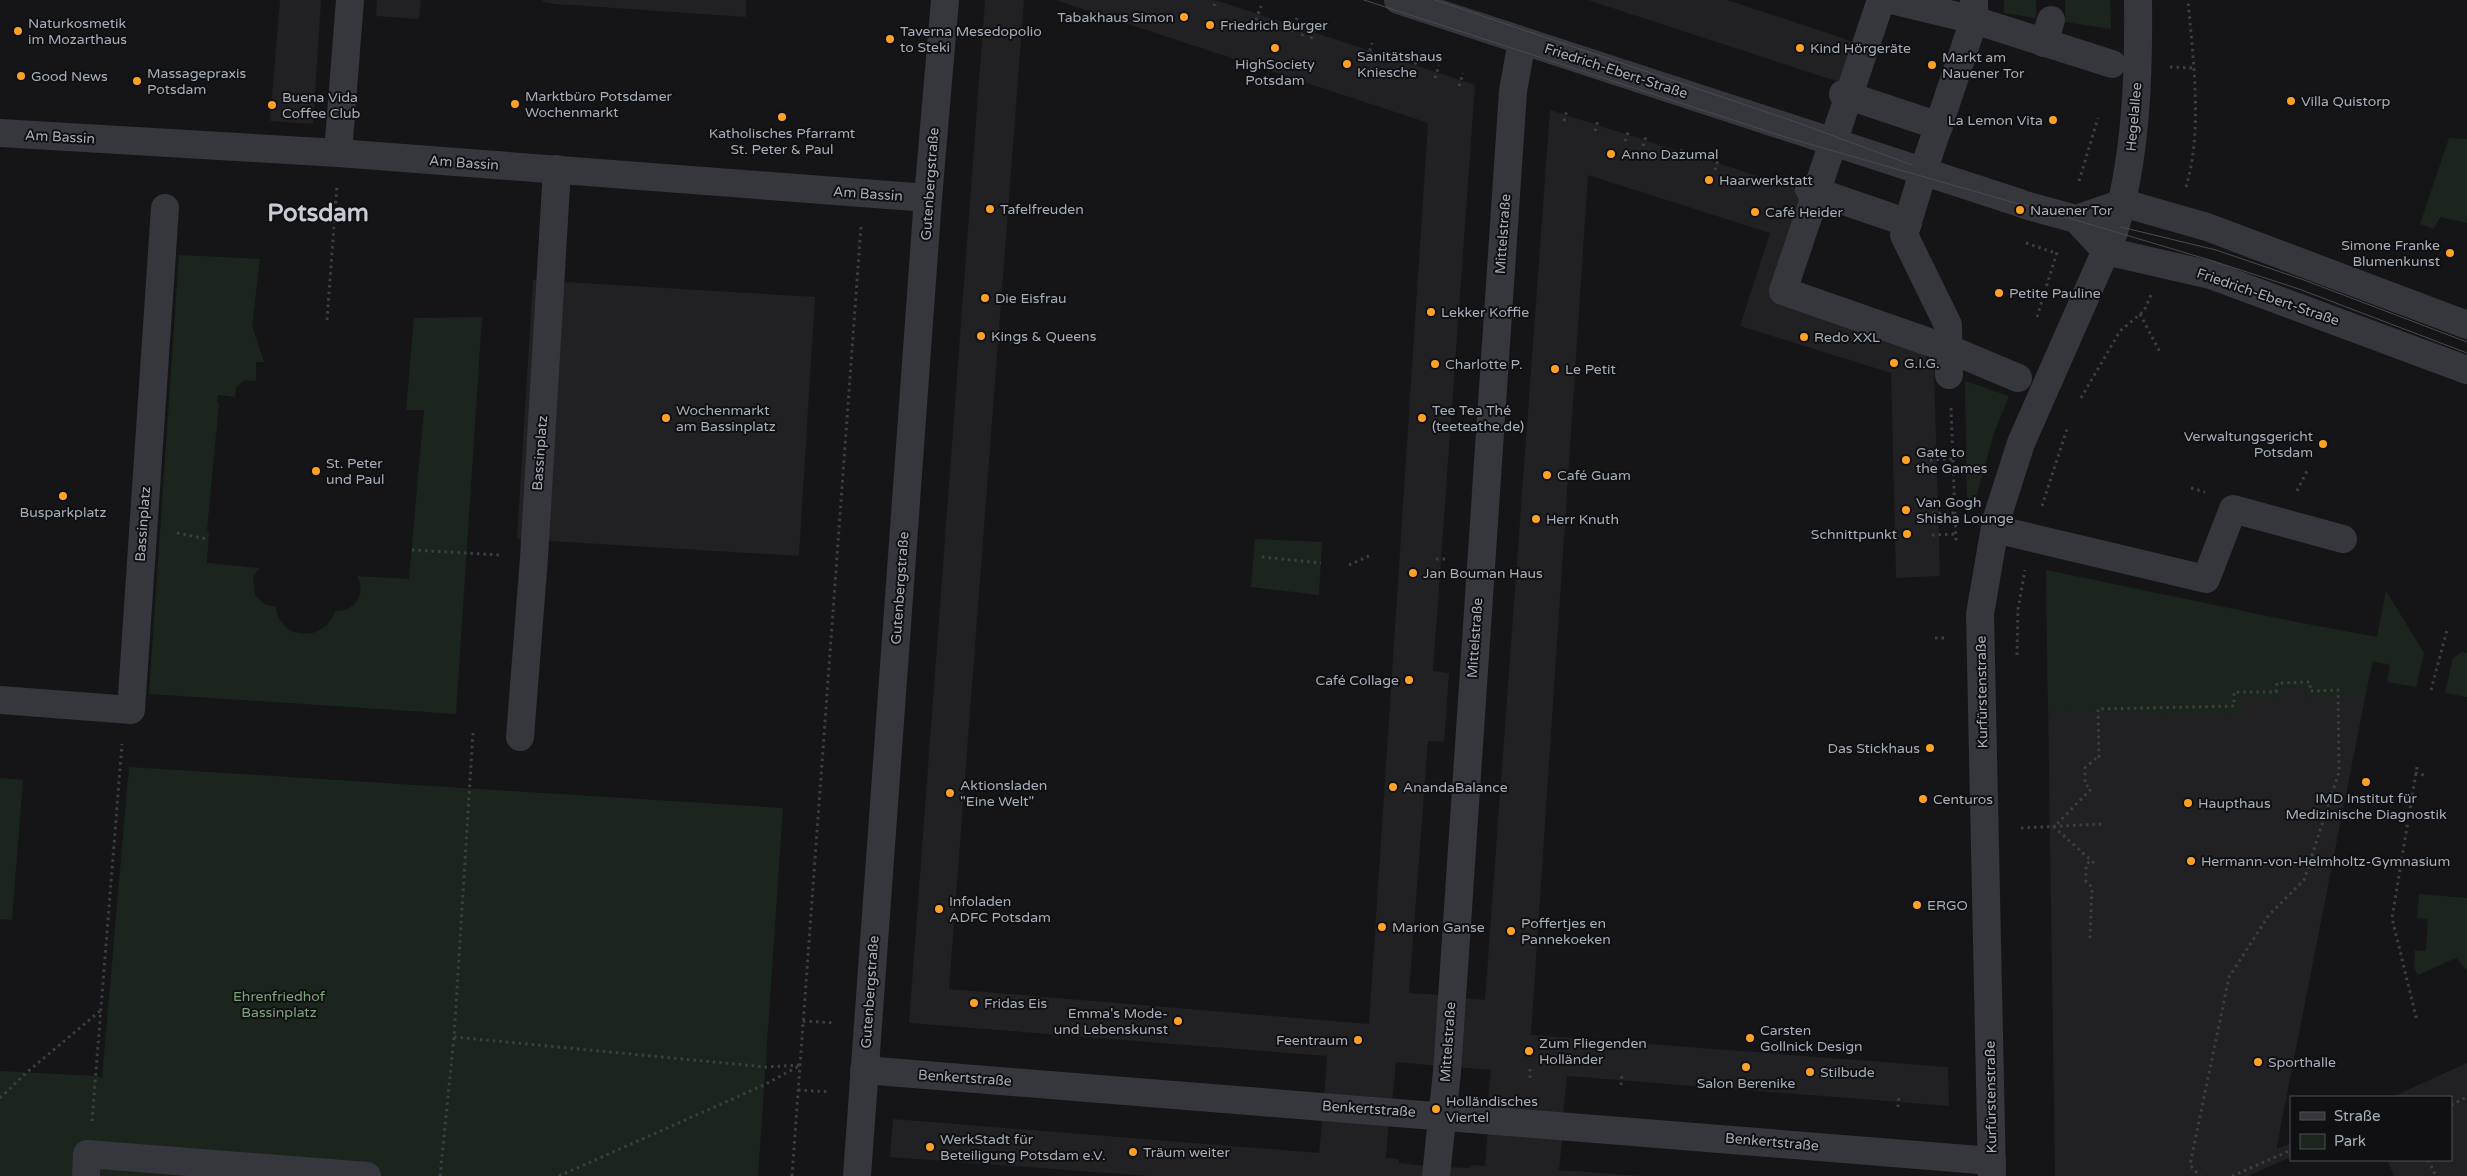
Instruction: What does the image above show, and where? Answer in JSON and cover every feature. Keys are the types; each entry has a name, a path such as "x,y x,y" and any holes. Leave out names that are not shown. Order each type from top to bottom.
{"street":[{"path":"338,153 350,0"},
{"name":"Gutenbergstraße","path":"857,1176 928,198 945,0"},
{"path":"1881,0 1847,95 1834,144 1813,190 1783,291 1810,305 1904,337 1949,362 2018,378"},
{"path":"1891,0 1964,9 2047,31 2112,64"},
{"name":"Hegelallee","path":"2110,242 2123,203 2129,173 2139,66 2138,0"},
{"name":"Friedrich-Ebert-Straße","path":"1405,1 1834,144 2022,204 2076,219"},
{"path":"1949,362 1948,325 1904,235 1939,126 1964,9"},
{"name":"Mittelstraße","path":"1436,1176 1447,1072 1513,91 1522,40"},
{"path":"1847,95 1939,126"},
{"name":"Am Bassin","path":"0,133 338,153 928,198"},
{"name":"Bassinplatz","path":"520,737 534,558 557,169"},
{"path":"1813,190 1908,222"},
{"path":"2076,219 2123,203 2207,227 2467,325"},
{"name":"Bassinplatz","path":"124,708 131,710 164,208"},
{"path":"2076,219 2110,242"},
{"name":"Friedrich-Ebert-Straße","path":"2110,242 2211,275 2467,370"},
{"name":"Kurfürstenstraße","path":"1992,1168 1980,614 1995,528 2021,443 2110,242"},
{"path":"1995,528 2206,579 2233,509 2343,540"},
{"path":"0,700 124,708"},
{"name":"Benkertstraße","path":"864,1070 1442,1115 1992,1168"},
{"path":"87,1166 367,1176"}],"path":[{"path":"1214,6 1216,0"},
{"path":"2187,185 2194,159 2194,68 2188,0"},
{"path":"1256,20 1261,6"},
{"path":"1292,32 1297,18"},
{"path":"1302,36 1306,21"},
{"path":"1311,39 1316,24"},
{"path":"1368,57 1372,43"},
{"path":"1413,71 1417,58"},
{"path":"1435,78 1439,65"},
{"path":"2166,67 2194,68"},
{"path":"1459,86 1463,73"},
{"path":"1564,120 1567,110"},
{"path":"2077,188 2098,117"},
{"path":"1595,131 1598,120"},
{"path":"1625,141 1629,130"},
{"path":"1643,146 1646,136"},
{"path":"1679,158 1682,148"},
{"path":"327,320 336,220 338,153"},
{"path":"1715,170 1718,160"},
{"path":"1766,186 1768,176"},
{"path":"792,1176 861,223"},
{"path":"2024,242 2066,257"},
{"path":"2034,325 2059,245"},
{"path":"2077,403 2120,331 2144,311 2149,298"},
{"path":"2140,314 2161,354"},
{"path":"1949,362 1956,547 1988,572"},
{"path":"2018,659 2018,609 2032,537 2069,424"},
{"path":"1930,460 1952,459"},
{"path":"1932,513 1955,512"},
{"path":"1932,535 1955,534"},
{"path":"412,550 534,558"},
{"path":"1349,564 1370,555"},
{"path":"1262,556 1321,563"},
{"path":"1436,558 1446,559"},
{"path":"2431,690 2446,630"},
{"path":"1935,638 1950,638"},
{"path":"2054,827 2092,788 2085,784 2085,768 2095,759 2099,758 2098,709 2234,706 2234,692 2276,692 2277,683 2310,682 2310,691 2338,690 2339,772 2304,880 2269,916 2229,977 2190,1165 2200,1176"},
{"path":"87,1166 124,708"},
{"path":"440,1176 454,1037 473,733"},
{"path":"2417,767 2392,918 2417,1022"},
{"path":"2416,773 2424,775"},
{"path":"2020,818 2021,838"},
{"path":"2021,828 2102,824"},
{"path":"2054,827 2093,861 2086,865 2086,882 2093,885 2090,938"},
{"path":"0,1098 26,1073 100,1011"},
{"path":"803,1021 836,1024"},
{"path":"454,1037 766,1066 800,1065"},
{"path":"559,1176 764,1085 800,1065"},
{"path":"1530,1067 1530,1078"},
{"path":"1621,1085 1622,1074"},
{"path":"798,1090 831,1092"},
{"path":"1898,1107 1899,1095"},
{"path":"2452,1104 2467,1097"},
{"path":"2232,1176 2290,1150"},
{"path":"2428,1161 2436,1176"}],"shaded area":[{"path":"280,0 321,0 313,124 270,121"},
{"path":"377,0 421,0 419,19 376,16"},
{"path":"543,0 746,0 746,17 556,4 543,2"},
{"path":"985,0 1024,0 949,989 1369,1024 1428,123 1056,0 1215,0 1475,85 1433,671 1449,673 1444,742 1428,741 1409,993 1444,995 1439,1066 1396,1062 1392,1103 1324,1098 1327,1056 909,1023"},
{"path":"1588,0 1727,0 1860,44 1842,83"},
{"path":"1550,110 1808,192 1773,296 1926,350 1927,368 1934,370 1940,576 1896,578 1891,373 1740,326 1770,233 1588,175 1531,1035 1948,1067 1949,1106 1567,1076 1563,1116 1487,1110 1491,1070 1455,1067 1461,998 1485,1000"},
{"name":"Wochenmarkt am Bassinplatz","path":"533,280 815,297 799,556 517,539"},
{"name":"Hermann-von-Helmholtz-Gymnasium","path":"2046,570 2295,623 2377,637 2277,1145 2277,1149 2290,1143 2290,1157 2248,1176 2055,1176"},
{"path":"2467,1063 2467,1176 2394,1176 2387,1161 2452,1161 2452,1096 2394,1096"},
{"path":"1323,1114 1389,1119 1386,1158 1399,1159 1399,1163 1426,1166 1426,1176 1148,1176 890,1157 893,1119 1319,1153"},
{"path":"1488,1127 1563,1132 1559,1170 1642,1176 1445,1176 1446,1167 1470,1168 1471,1165 1485,1166"}],"green space":[{"path":"2004,0 2036,0 2036,18 2004,13"},
{"path":"2065,0 2110,0 2111,29 2065,22"},
{"path":"2449,138 2467,139 2467,223 2440,217 2434,229 2420,224"},
{"path":"179,255 260,259 252,326 264,362 256,362 256,381 245,380 236,387 235,397 218,395 217,403 219,403 207,530 209,531 207,563 259,568 253,577 255,595 264,604 276,607 279,618 293,632 313,633 322,629 330,621 335,611 342,611 353,605 360,595 361,589 357,576 409,579 424,410 406,410 414,318 482,317 456,714 149,694"},
{"path":"1965,381 2009,396 1994,433 1973,508 1967,506"},
{"path":"1255,539 1322,542 1319,595 1251,587"},
{"path":"2046,570 2377,637 2386,591 2424,653 2416,687 2387,682 2390,665 2373,661 2365,696 2305,698 2304,687 2284,688 2284,699 2242,700 2243,714 2141,716 2141,711 2048,712"},
{"path":"2462,652 2467,653 2467,697 2445,693 2453,658"},
{"name":"Ehrenfriedhof Bassinplatz","path":"129,767 783,808 758,1176 0,1176 0,1071 96,1076 102,1078"},
{"path":"0,778 23,780 12,920 0,919"},
{"path":"2419,894 2467,898 2467,971 2456,958 2418,975 2414,968 2415,950 2426,951 2428,919 2417,918"}],"tram line":[{"path":"1364,0 1788,138 2019,204"},
{"path":"1435,0 1793,121 1912,165"},
{"path":"2025,205 2213,261 2299,289 2467,353"},
{"path":"2121,227 2216,250 2304,280 2467,342"}],"place":[{"name":"Tabakhaus Simon","path":"1184,17"},
{"name":"Friedrich Burger","path":"1210,25"},
{"name":"Naturkosmetik im Mozarthaus","path":"18,31"},
{"name":"Taverna Mesedopolio to Steki","path":"890,39"},
{"name":"HighSociety Potsdam","path":"1275,48"},
{"name":"Kind Hörgeräte","path":"1800,48"},
{"name":"Sanitätshaus Kniesche","path":"1347,64"},
{"name":"Markt am Nauener Tor","path":"1932,65"},
{"name":"Good News","path":"21,76"},
{"name":"Massagepraxis Potsdam","path":"137,81"},
{"name":"Villa Quistorp","path":"2291,101"},
{"name":"Marktbüro Potsdamer Wochenmarkt","path":"515,104"},
{"name":"Buena Vida Coffee Club","path":"272,105"},
{"name":"Katholisches Pfarramt St. Peter & Paul","path":"782,117"},
{"name":"La Lemon Vita","path":"2053,120"},
{"name":"Anno Dazumal","path":"1611,154"},
{"name":"Haarwerkstatt","path":"1709,180"},
{"name":"Tafelfreuden","path":"990,209"},
{"name":"Nauener Tor","path":"2020,210"},
{"name":"Café Heider","path":"1755,212"},
{"name":"Simone Franke Blumenkunst","path":"2450,253"},
{"name":"Petite Pauline","path":"1999,293"},
{"name":"Die Eisfrau","path":"985,298"},
{"name":"Lekker Koffie","path":"1431,312"},
{"name":"Kings & Queens","path":"981,336"},
{"name":"Redo XXL","path":"1804,337"},
{"name":"G.I.G.","path":"1894,363"},
{"name":"Charlotte P.","path":"1435,364"},
{"name":"Le Petit","path":"1555,369"},
{"name":"Wochenmarkt am Bassinplatz","path":"666,418"},
{"name":"Tee Tea Thé (teeteathe.de)","path":"1422,418"},
{"name":"Verwaltungsgericht Potsdam","path":"2323,444"},
{"name":"Gate to the Games","path":"1906,460"},
{"name":"St. Peter und Paul","path":"316,471"},
{"name":"Café Guam","path":"1547,475"},
{"name":"Busparkplatz","path":"63,496"},
{"name":"Van Gogh Shisha Lounge","path":"1906,510"},
{"name":"Herr Knuth","path":"1536,519"},
{"name":"Schnittpunkt","path":"1907,534"},
{"name":"Jan Bouman Haus","path":"1413,573"},
{"name":"Café Collage","path":"1409,680"},
{"name":"Das Stickhaus","path":"1930,748"},
{"name":"IMD Institut für Medizinische Diagnostik","path":"2366,782"},
{"name":"AnandaBalance","path":"1393,787"},
{"name":"Aktionsladen \"Eine Welt\"","path":"950,793"},
{"name":"Centuros","path":"1923,799"},
{"name":"Haupthaus","path":"2188,803"},
{"name":"Hermann-von-Helmholtz-Gymnasium","path":"2191,861"},
{"name":"ERGO","path":"1917,905"},
{"name":"Infoladen ADFC Potsdam","path":"939,909"},
{"name":"Marion Ganse","path":"1382,927"},
{"name":"Poffertjes en Pannekoeken","path":"1511,931"},
{"name":"Fridas Eis","path":"974,1003"},
{"name":"Emma's Mode- und Lebenskunst","path":"1178,1021"},
{"name":"Carsten Gollnick Design","path":"1750,1038"},
{"name":"Feentraum","path":"1358,1040"},
{"name":"Zum Fliegenden Holländer","path":"1529,1051"},
{"name":"Sporthalle","path":"2258,1062"},
{"name":"Salon Berenike","path":"1746,1067"},
{"name":"Stilbude","path":"1810,1072"},
{"name":"Holländisches Viertel","path":"1436,1109"},
{"name":"WerkStadt für Beteiligung Potsdam e.V.","path":"930,1147"},
{"name":"Träum weiter","path":"1133,1152"}],"district":[{"name":"Potsdam","path":"318,213"}]}
